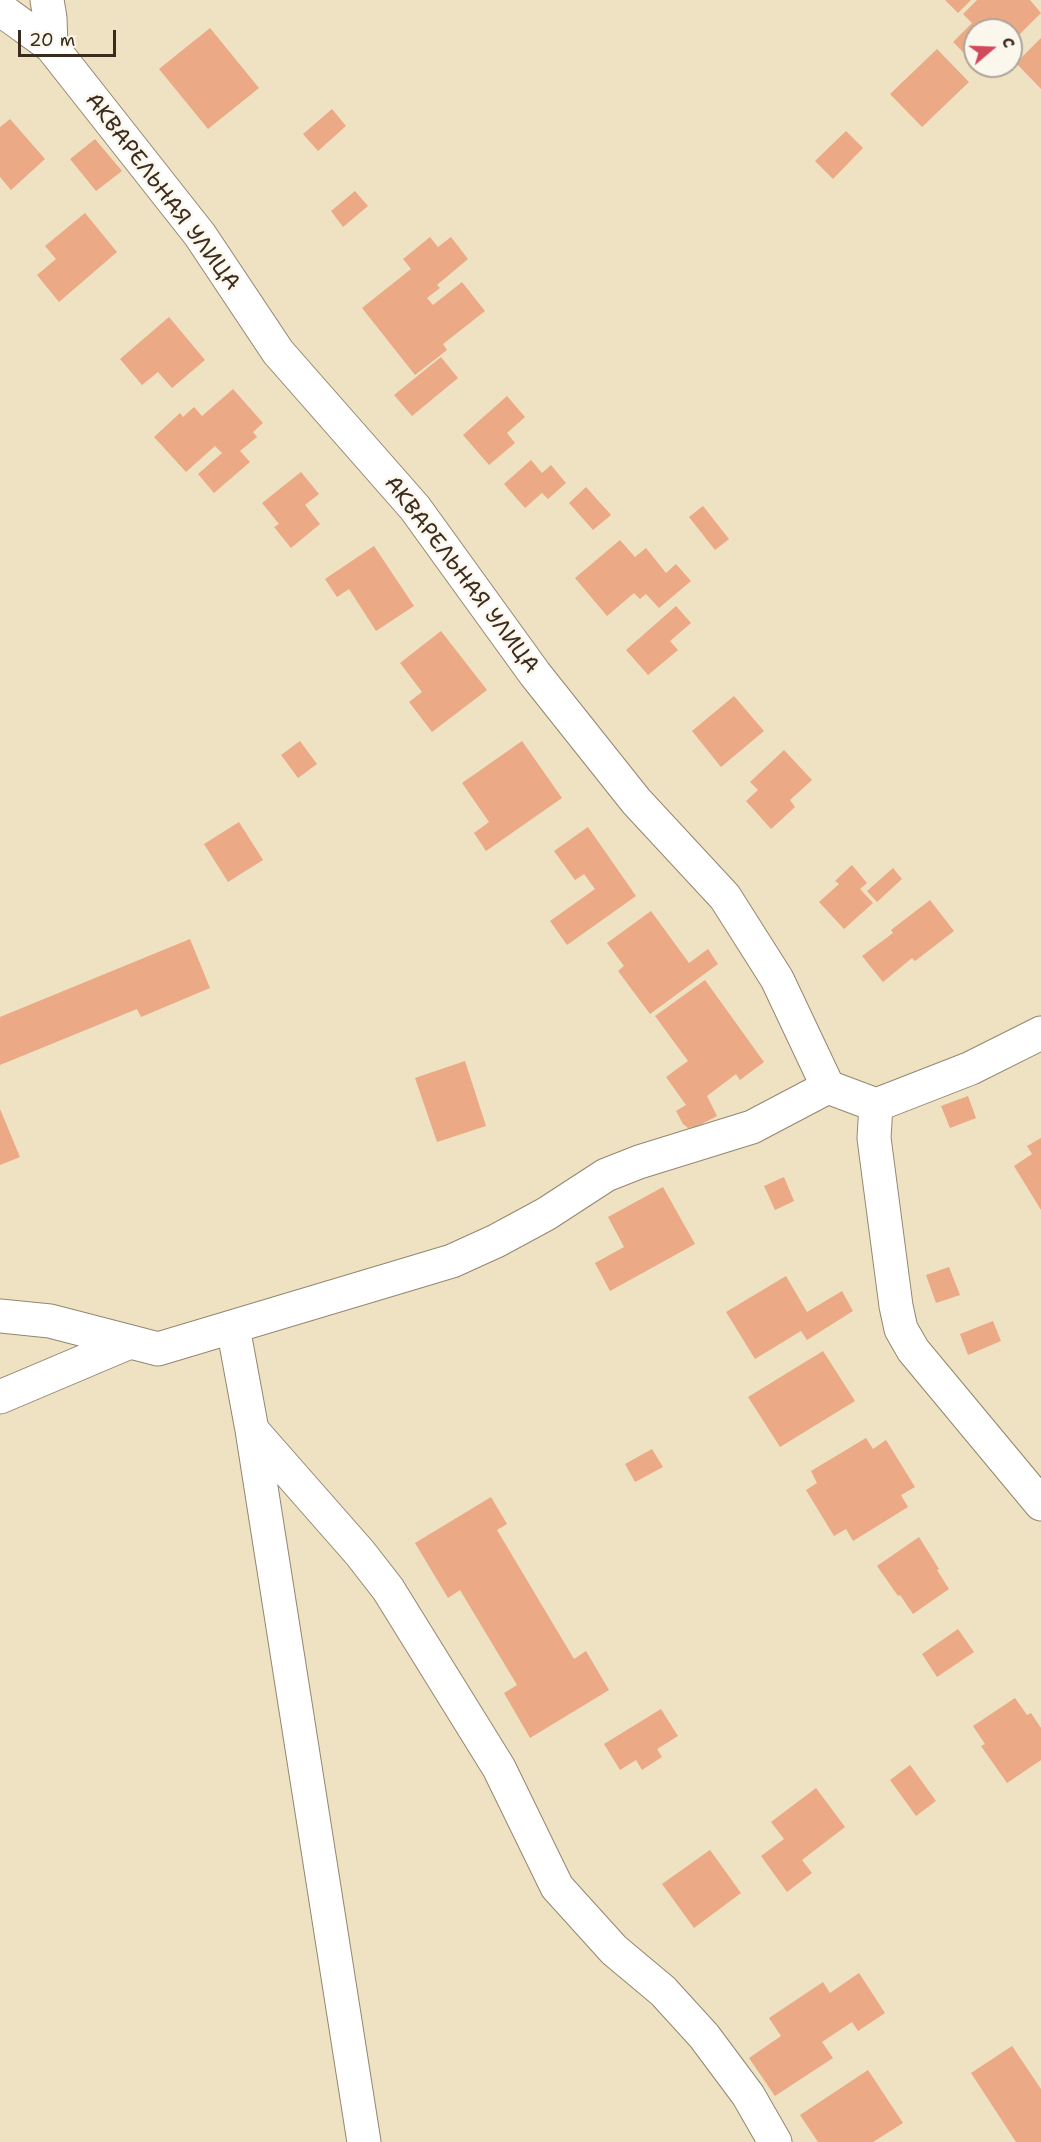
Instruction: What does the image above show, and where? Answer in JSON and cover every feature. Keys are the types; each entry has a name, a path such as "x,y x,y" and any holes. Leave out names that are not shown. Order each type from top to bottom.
{"street":[{"path":"46,0 50,18 51,46"},
{"name":"АКВАРЕЛЬНАЯ УЛИЦА","path":"0,9 51,46 200,235 278,352 415,508 535,674 636,801 725,897 777,979 828,1087"},
{"path":"0,1316 50,1321 158,1349 452,1261 546,1214 606,1175 639,1162 752,1127 828,1087 876,1105 971,1068 1041,1033"},
{"path":"876,1105 873,1138 901,1329 913,1350 1041,1504"},
{"path":"233,1327 252,1430 364,2142"},
{"path":"0,1396 130,1342"},
{"path":"252,1430 360,1553 388,1589 499,1768 557,1887 614,1950 663,1991 704,2036 748,2095 775,2142"}],"building":[{"path":"945,0 971,0 958,13"},
{"path":"977,0 1030,0 1041,13 1023,31 1023,18 967,18 963,14"},
{"path":"210,28 259,88 208,129 159,69"},
{"path":"963,32 963,52 953,42"},
{"path":"1041,38 1041,89 1023,70 1023,56"},
{"path":"937,49 969,82 922,127 890,94"},
{"path":"332,109 346,126 318,151 303,134"},
{"path":"10,119 45,159 11,190 0,177 0,127"},
{"path":"846,131 863,148 833,179 815,161"},
{"path":"95,139 122,171 96,191 70,159"},
{"path":"355,191 368,206 343,227 331,211"},
{"path":"85,213 117,252 59,302 37,275 56,259 45,246"},
{"path":"430,237 438,247 451,237 468,259 437,285 440,288 427,298 433,305 462,282 485,311 443,344 447,350 415,375 362,308 411,269 403,259"},
{"path":"169,317 205,360 172,388 158,372 142,385 120,359"},
{"path":"441,357 458,378 412,416 394,395"},
{"path":"233,389 263,423 253,432 257,437 240,451 250,462 214,493 198,474 222,453 215,446 186,472 154,437 180,413 183,417 194,407 202,416"},
{"path":"507,396 525,417 507,433 515,443 489,465 463,435"},
{"path":"531,460 542,473 551,465 566,483 548,499 542,493 525,508 504,484"},
{"path":"301,472 319,494 305,505 320,524 291,548 274,527 279,524 262,503"},
{"path":"586,487 611,515 593,530 569,503"},
{"path":"703,506 729,539 715,550 689,517"},
{"path":"620,540 635,557 646,548 666,573 676,564 691,581 659,608 646,594 640,599 634,593 607,616 575,578"},
{"path":"374,546 414,606 376,631 349,589 337,597 325,579"},
{"path":"676,606 691,623 670,641 678,650 648,675 626,650"},
{"path":"441,631 487,690 432,732 409,702 422,692 400,663"},
{"path":"734,696 764,731 721,767 692,731"},
{"path":"300,741 317,764 298,778 281,755"},
{"path":"522,741 562,798 486,851 474,833 489,822 462,783"},
{"path":"784,750 812,780 790,800 795,807 771,829 746,801 758,790 750,782"},
{"path":"239,822 263,860 228,882 204,844"},
{"path":"588,827 636,896 567,945 550,921 595,889 584,874 575,880 554,851"},
{"path":"852,865 867,883 860,889 873,903 844,929 819,902 839,884 835,881"},
{"path":"893,868 902,879 877,902 867,891"},
{"path":"930,900 954,931 915,961 912,958 883,982 862,956 893,933 891,930"},
{"path":"651,911 689,963 708,949 718,964 650,1014 618,971 624,966 607,943"},
{"path":"190,939 210,988 141,1017 137,1009 0,1065 0,1017"},
{"path":"705,980 764,1062 740,1080 736,1074 707,1096 717,1116 696,1127 688,1128 676,1111 686,1105 666,1077 688,1061 655,1016"},
{"path":"465,1061 486,1126 437,1142 415,1078"},
{"path":"968,1096 976,1118 950,1128 941,1106"},
{"path":"0,1109 20,1157 0,1165"},
{"path":"1041,1138 1041,1210 1014,1166 1032,1154 1027,1146"},
{"path":"784,1177 794,1201 775,1210 764,1186"},
{"path":"663,1187 695,1244 610,1291 595,1263 624,1247 608,1217"},
{"path":"949,1267 960,1295 936,1303 926,1275"},
{"path":"786,1276 807,1312 842,1291 853,1311 807,1340 801,1331 755,1359 726,1312"},
{"path":"993,1321 1001,1341 968,1355 960,1334"},
{"path":"823,1351 855,1401 780,1447 748,1397"},
{"path":"866,1438 873,1449 886,1440 915,1487 901,1495 908,1507 853,1541 846,1529 834,1536 806,1490 817,1483 811,1471"},
{"path":"652,1449 663,1467 635,1482 625,1464"},
{"path":"491,1497 507,1524 497,1530 574,1659 586,1651 609,1690 530,1738 504,1693 517,1685 460,1590 448,1598 415,1543"},
{"path":"919,1537 949,1589 913,1614 877,1566"},
{"path":"958,1629 974,1652 937,1677 922,1654"},
{"path":"1015,1698 1027,1715 1031,1713 1041,1728 1041,1760 1007,1783 981,1746 985,1744 973,1726"},
{"path":"661,1709 678,1736 657,1749 662,1757 642,1770 636,1760 620,1770 604,1744"},
{"path":"910,1765 936,1801 916,1816 890,1780"},
{"path":"816,1788 845,1827 802,1860 812,1873 787,1892 761,1856 784,1839 771,1822"},
{"path":"710,1850 741,1893 694,1928 662,1884"},
{"path":"859,1973 885,2013 858,2031 852,2022 822,2042 833,2058 775,2096 749,2058 781,2036 769,2018 823,1982 830,1993"},
{"path":"1012,2046 1041,2089 1041,2142 1016,2142 971,2073"},
{"path":"868,2070 903,2123 873,2142 818,2142 800,2115"}]}
